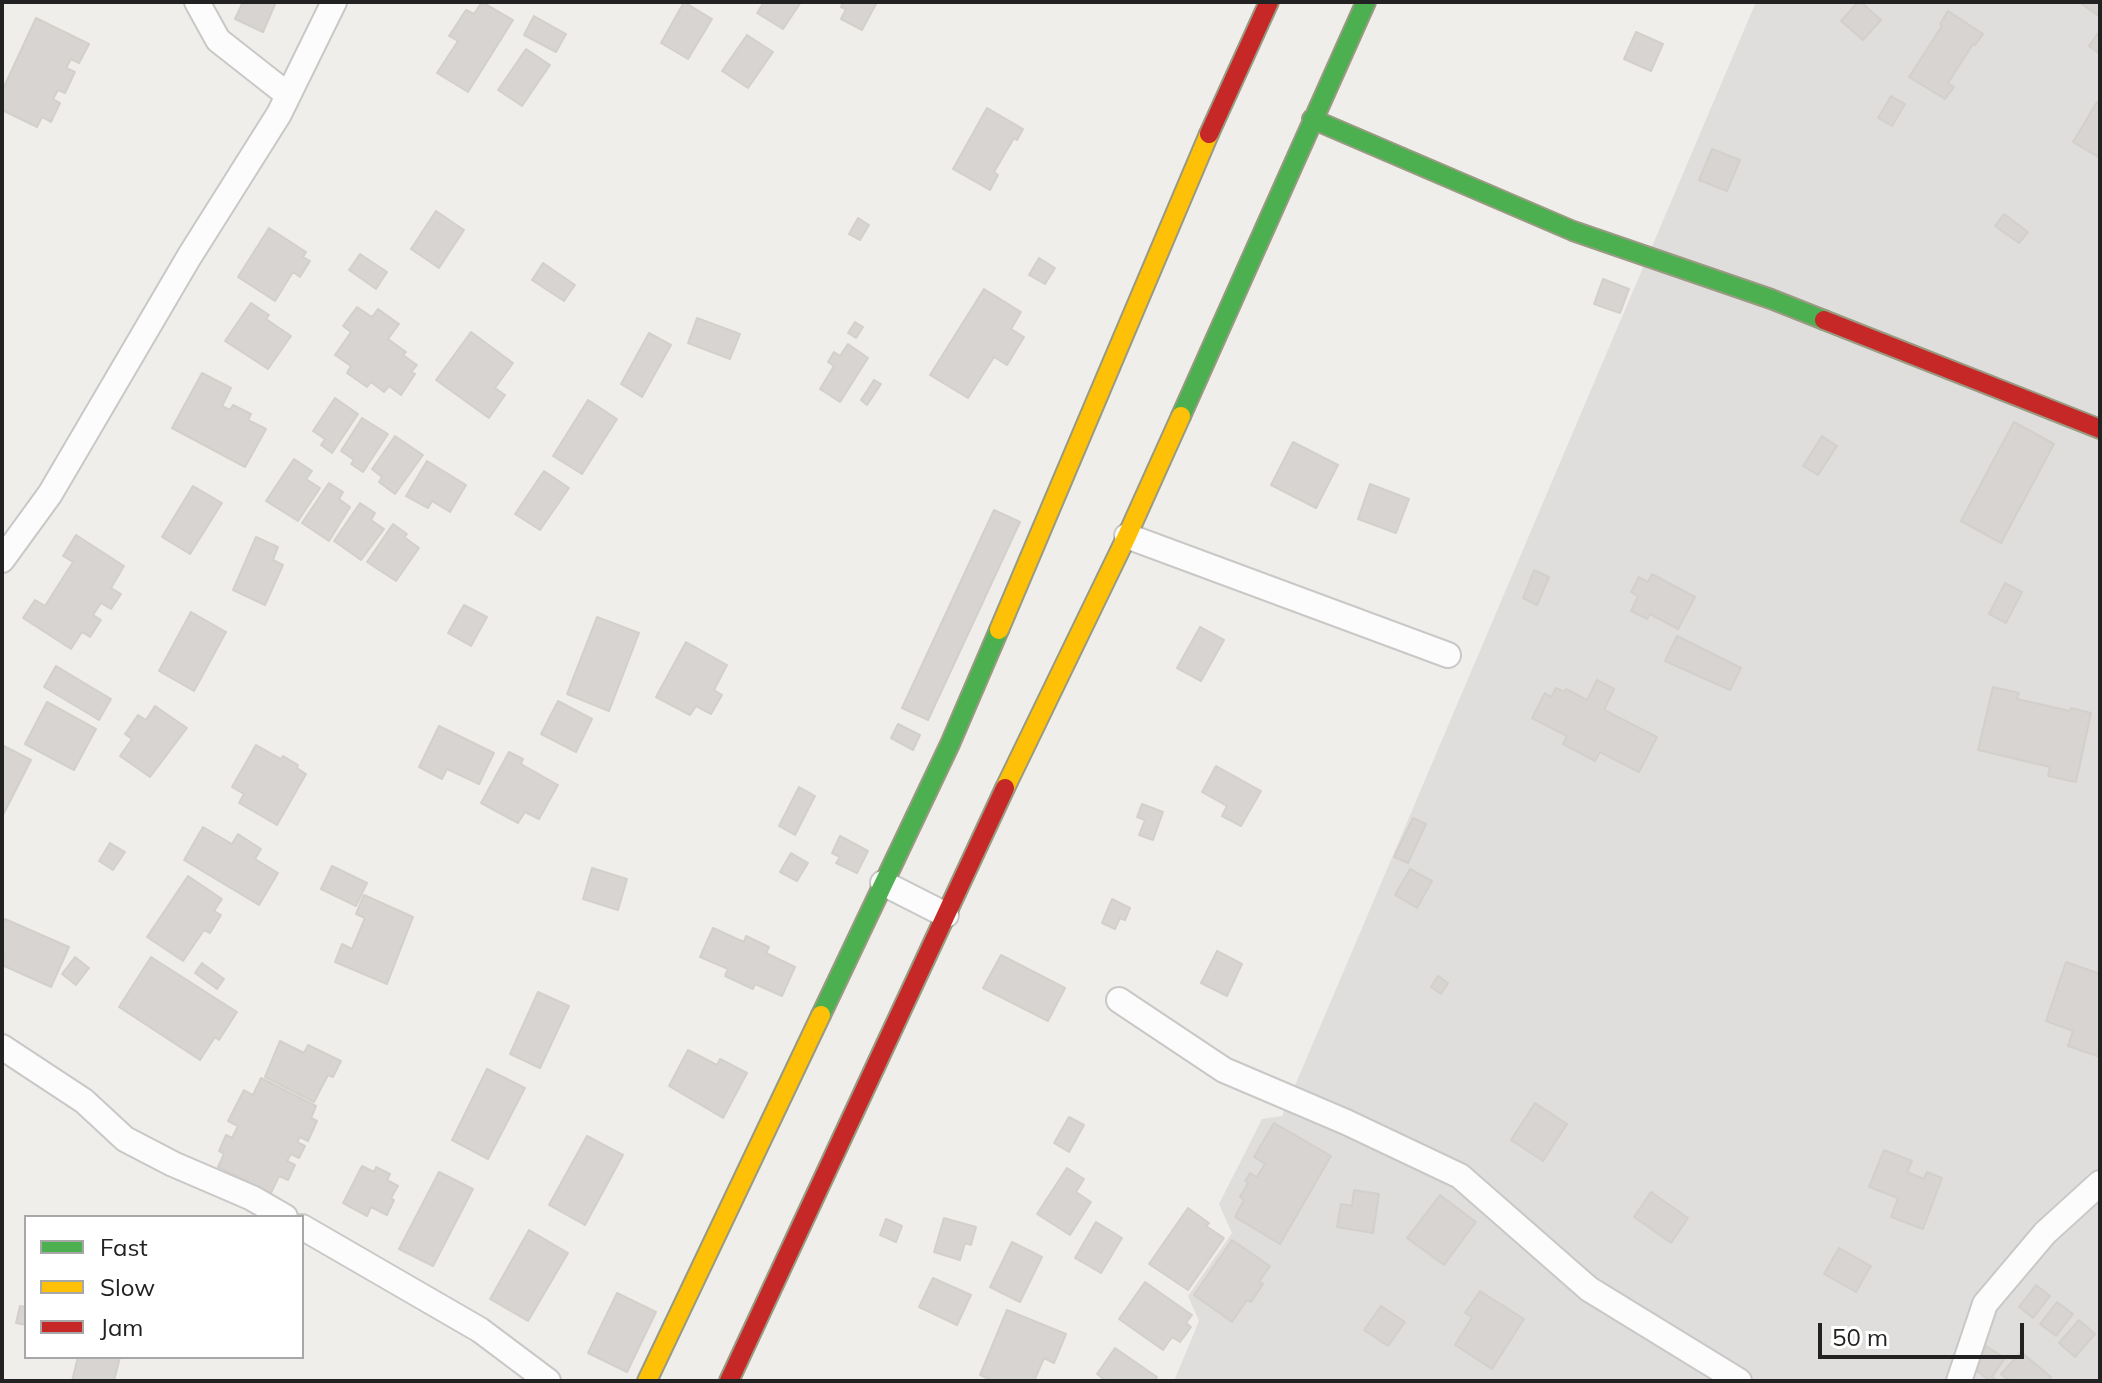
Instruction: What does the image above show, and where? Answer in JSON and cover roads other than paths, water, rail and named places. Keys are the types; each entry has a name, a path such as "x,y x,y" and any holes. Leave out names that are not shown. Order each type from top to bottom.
{"street":[{"path":"197,2 218,40 288,95"},
{"path":"2,560 50,494 288,95 334,2"},
{"path":"647,1381 950,744 1232,81 1269,2"},
{"path":"729,1381 1015,765 1127,536 1366,2"},
{"path":"1312,119 1573,231 1771,299 2100,429"},
{"path":"1127,536 1448,655"},
{"path":"883,883 946,915"},
{"path":"1119,1000 1224,1070 1346,1122 1460,1176 1589,1289 1739,1381"},
{"path":"2,1047 84,1101 125,1139 282,1215"},
{"path":"1959,1381 1985,1304 2045,1233 2100,1183"},
{"path":"304,1228 480,1330 548,1381"}]}
